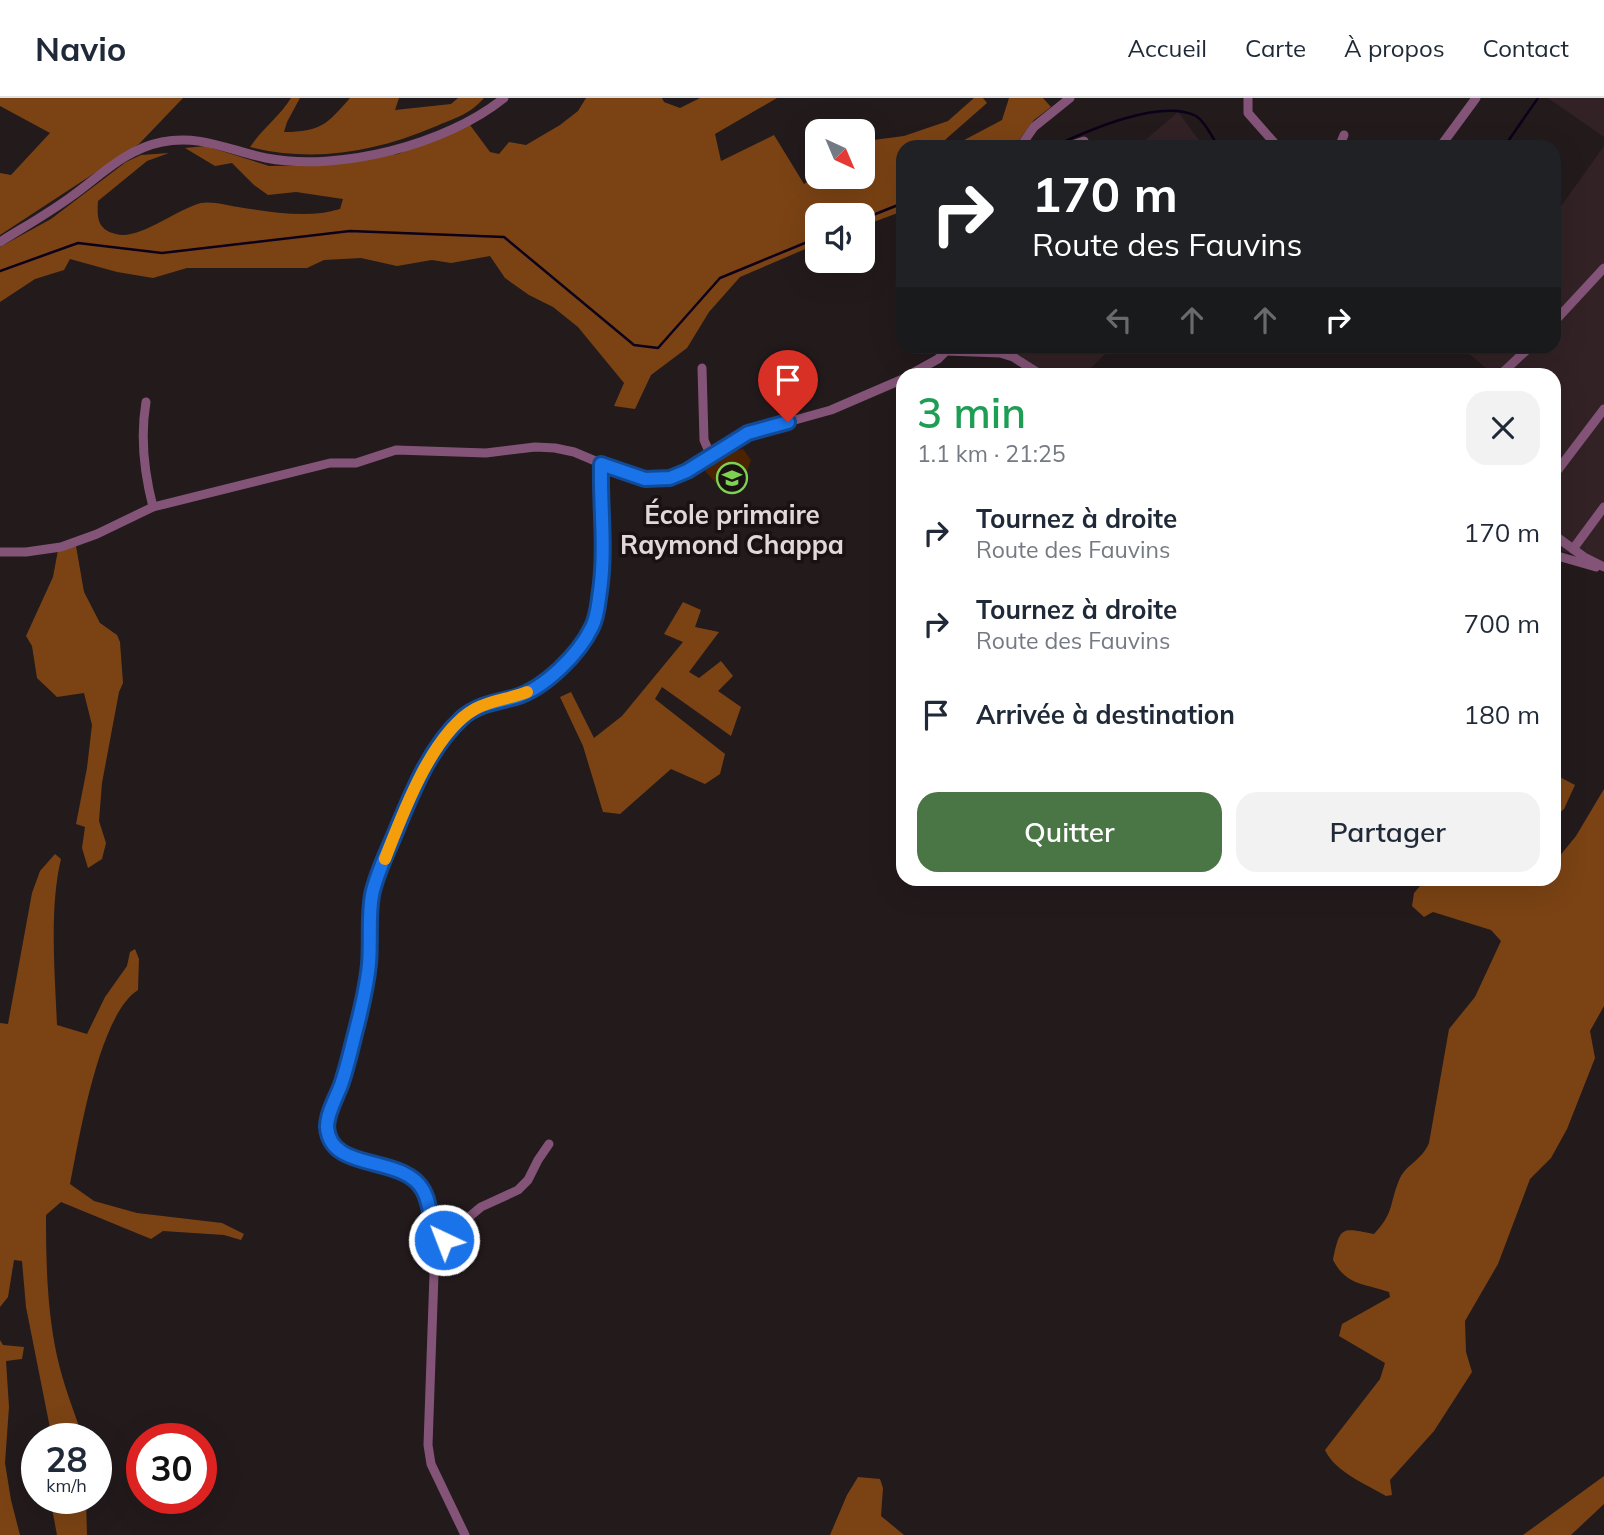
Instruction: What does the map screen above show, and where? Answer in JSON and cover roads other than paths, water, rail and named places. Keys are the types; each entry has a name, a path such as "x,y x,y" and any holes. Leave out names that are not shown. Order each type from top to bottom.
{"street":[{"path":"0,242 70,198 131,153 156,144 200,140 267,158 294,161 351,158 420,142 463,123 504,98"},
{"path":"1025,140 1034,127 1070,98"},
{"path":"1248,98 1248,113 1272,140"},
{"path":"1445,140 1476,98"},
{"path":"1342,140 1344,135"},
{"path":"1561,314 1604,268"},
{"path":"922,368 942,354"},
{"path":"1002,354 1031,368"},
{"path":"1507,368 1522,354"},
{"path":"702,368 704,440 711,456"},
{"path":"0,552 26,552 61,547 97,534 153,507 330,463 356,463 396,450 485,453 535,447 555,448 631,476 657,480 687,471 748,433 831,410 896,382"},
{"path":"146,402 142,423 144,466 153,507"},
{"path":"1561,466 1604,409"},
{"path":"465,1535 431,1464 428,1445 434,1317 433,1247 426,1198 416,1181 400,1170 346,1155 335,1146 328,1131 329,1116 347,1066 366,984 372,897 390,845 419,779 454,726 477,708 517,696 543,684 553,676 592,628 596,616 604,547 601,464"},
{"path":"1561,553 1570,547 1604,507"},
{"path":"1561,540 1604,568"},
{"path":"1561,557 1604,568"},
{"path":"433,1247 481,1207 518,1190 528,1180 550,1144"}],"waterway":[{"path":"1509,140 1538,98"},
{"path":"1068,140 1103,125 1163,111 1196,116 1215,140"},
{"path":"875,214 896,206"},
{"path":"0,271 78,243 162,253 350,231 504,237 634,345 658,348 720,278 805,243"}],"place":[{"name":"École primaire Raymond Chappa","path":"732,478"}]}
